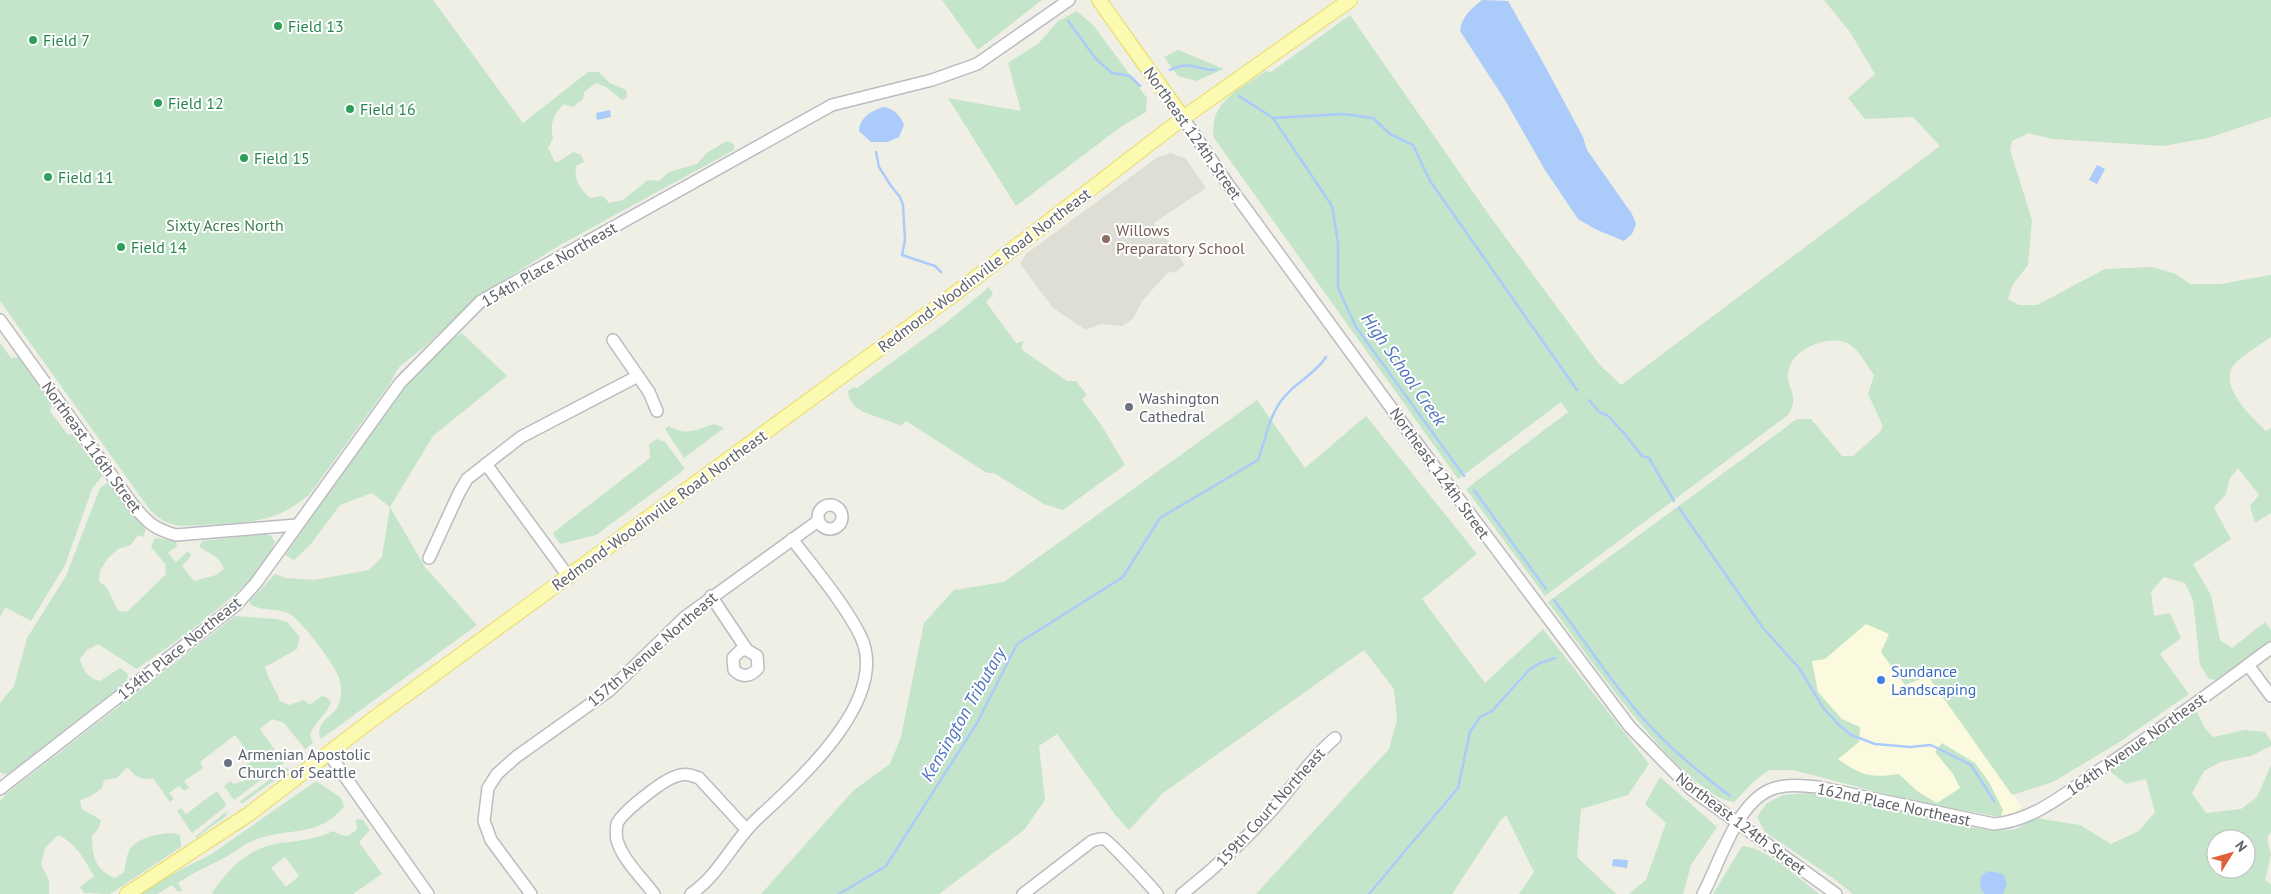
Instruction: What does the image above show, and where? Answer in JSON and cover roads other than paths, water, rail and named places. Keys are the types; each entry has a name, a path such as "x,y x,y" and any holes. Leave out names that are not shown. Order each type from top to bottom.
{"main road":[{"name":"Northeast 124th Street","path":"1099,0 1183,118"},
{"name":"Redmond-Woodinville Road Northeast","path":"127,894 236,823 373,719 957,292 1183,118 1350,0"}],"street":[{"name":"154th Place Northeast","path":"0,789 228,613 256,584 400,383 481,301 832,106 932,80 978,64 1069,0"},
{"name":"Northeast 124th Street","path":"1183,118 1245,207 1613,707 1691,789 1836,894"},
{"name":"Northeast 116th Street","path":"0,320 133,504 148,522 160,531 176,535 297,525"},
{"path":"613,340 649,392 657,411"},
{"path":"429,558 459,492 468,479 521,437 638,376"},
{"path":"486,464 568,576"},
{"name":"157th Avenue Northeast","path":"531,894 491,840 484,821 488,788 497,774 516,757 610,690 670,630 711,596 818,520"},
{"path":"691,894 704,885 746,829 811,768 829,746 852,712 862,692 867,667 861,636 792,539"},
{"path":"711,596 747,650"},
{"name":"164th Avenue Northeast","path":"1994,824 2012,823 2055,800 2132,748 2271,648"},
{"path":"2248,665 2271,696"},
{"name":"159th Court Northeast","path":"1182,894 1209,873 1265,817 1324,748 1335,738"},
{"path":"329,754 428,894"},
{"path":"654,894 623,853 617,839 617,824 627,812 676,776 689,774 706,784 746,829"},
{"name":"162nd Place Northeast","path":"1703,894 1715,866 1746,810 1764,794 1773,789 1796,785 1852,793 1994,824"},
{"path":"1023,894 1092,842 1105,839 1150,883 1157,894"}],"water":[{"path":"1482,0 1508,1 1583,137 1587,150 1632,214 1636,224 1632,234 1624,241 1597,230 1578,219 1545,170 1505,100 1460,31 1462,21"},
{"path":"884,107 896,113 904,125 899,137 888,142 871,142 859,131 861,122 867,115"},
{"path":"610,110 611,117 597,120 596,113"},
{"path":"2097,165 2105,169 2097,184 2089,180"},
{"path":"1613,859 1628,860 1627,868 1612,866"},
{"path":"1988,871 2003,874 2007,883 2003,894 1985,894 1980,888 1981,876"}],"waterway":[{"name":"High School Creek","path":"1068,21 1096,59 1112,73 1130,76 1140,86"},
{"name":"High School Creek","path":"1170,70 1184,66 1216,70"},
{"name":"High School Creek","path":"1239,96 1273,118 1332,206 1338,243 1338,288 1356,327 1464,476"},
{"path":"1273,118 1343,114 1373,118 1390,134 1413,145 1430,181 1577,390"},
{"path":"876,152 879,167 900,197 903,205 905,240 902,255 935,266 941,272"},
{"name":"Kensington Tributary","path":"839,894 886,866 977,723 1017,644 1123,577 1160,518 1258,460 1270,422 1277,407 1286,395 1316,369 1326,357"},
{"path":"1589,400 1599,412 1607,415 1642,456 1649,458 1674,501"},
{"name":"High School Creek","path":"1474,490 1546,589"},
{"path":"1679,508 1763,628 1799,668 1824,709 1839,725 1851,735 1875,744 1910,747 1931,745 1971,765 1994,801"},
{"path":"1554,600 1638,713 1662,739 1730,796"},
{"name":"High School Creek","path":"1369,894 1458,788 1470,732 1480,717 1492,711 1529,670 1540,663 1555,658"}],"place":[{"name":"Field 13","path":"278,26"},
{"name":"Field 7","path":"33,40"},
{"name":"Field 12","path":"158,103"},
{"name":"Field 16","path":"350,109"},
{"name":"Field 15","path":"244,158"},
{"name":"Field 11","path":"48,177"},
{"name":"Willows Preparatory School","path":"1106,239"},
{"name":"Field 14","path":"121,247"},
{"name":"Washington Cathedral","path":"1129,407"},
{"name":"Sundance Landscaping","path":"1881,680"},
{"name":"Armenian Apostolic Church of Seattle","path":"228,763"}],"park label":[{"name":"Sixty Acres North","path":"225,225"}]}
